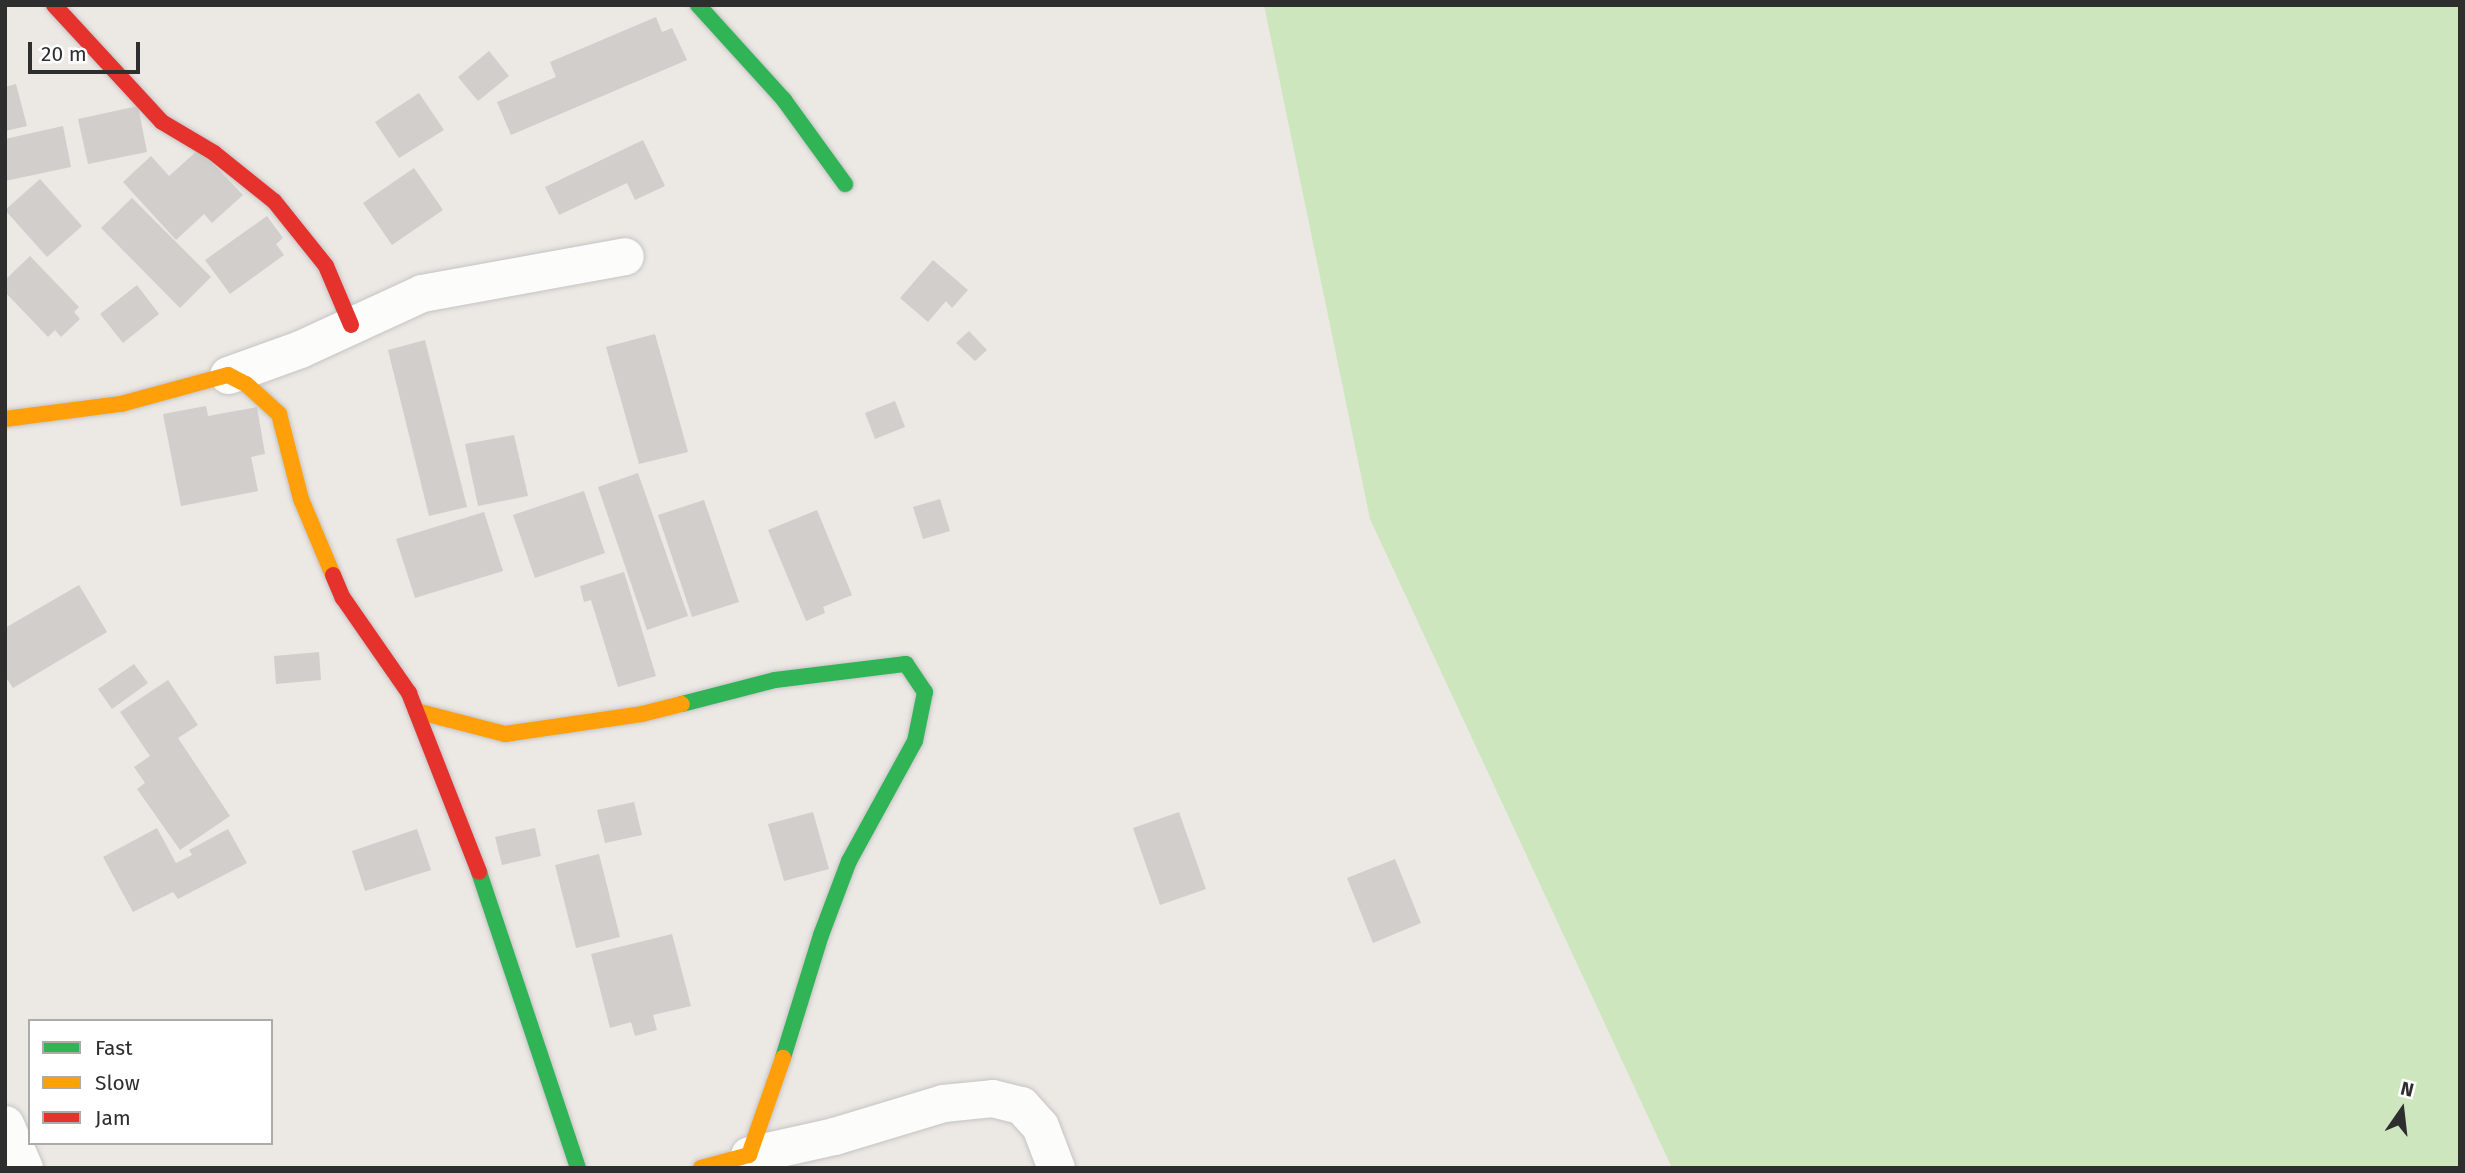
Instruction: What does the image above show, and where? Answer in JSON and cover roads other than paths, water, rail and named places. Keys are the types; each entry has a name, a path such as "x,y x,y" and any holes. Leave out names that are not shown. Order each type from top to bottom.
{"street":[{"path":"54,5 162,122 214,153 274,201 326,266 351,325"},
{"path":"698,5 784,100 845,184"},
{"path":"5,419 121,404 228,375 300,349 422,293 625,256"},
{"path":"228,375 246,383 279,414 301,499 343,598 409,693 476,862 578,1168"},
{"path":"416,711 505,734 642,714 775,680 906,664 925,692 915,741 849,861 821,934 792,1032 749,1155"},
{"path":"701,1168 834,1136 943,1103 992,1098 1021,1105 1040,1126 1056,1168"},
{"path":"5,1124 24,1168"}]}
